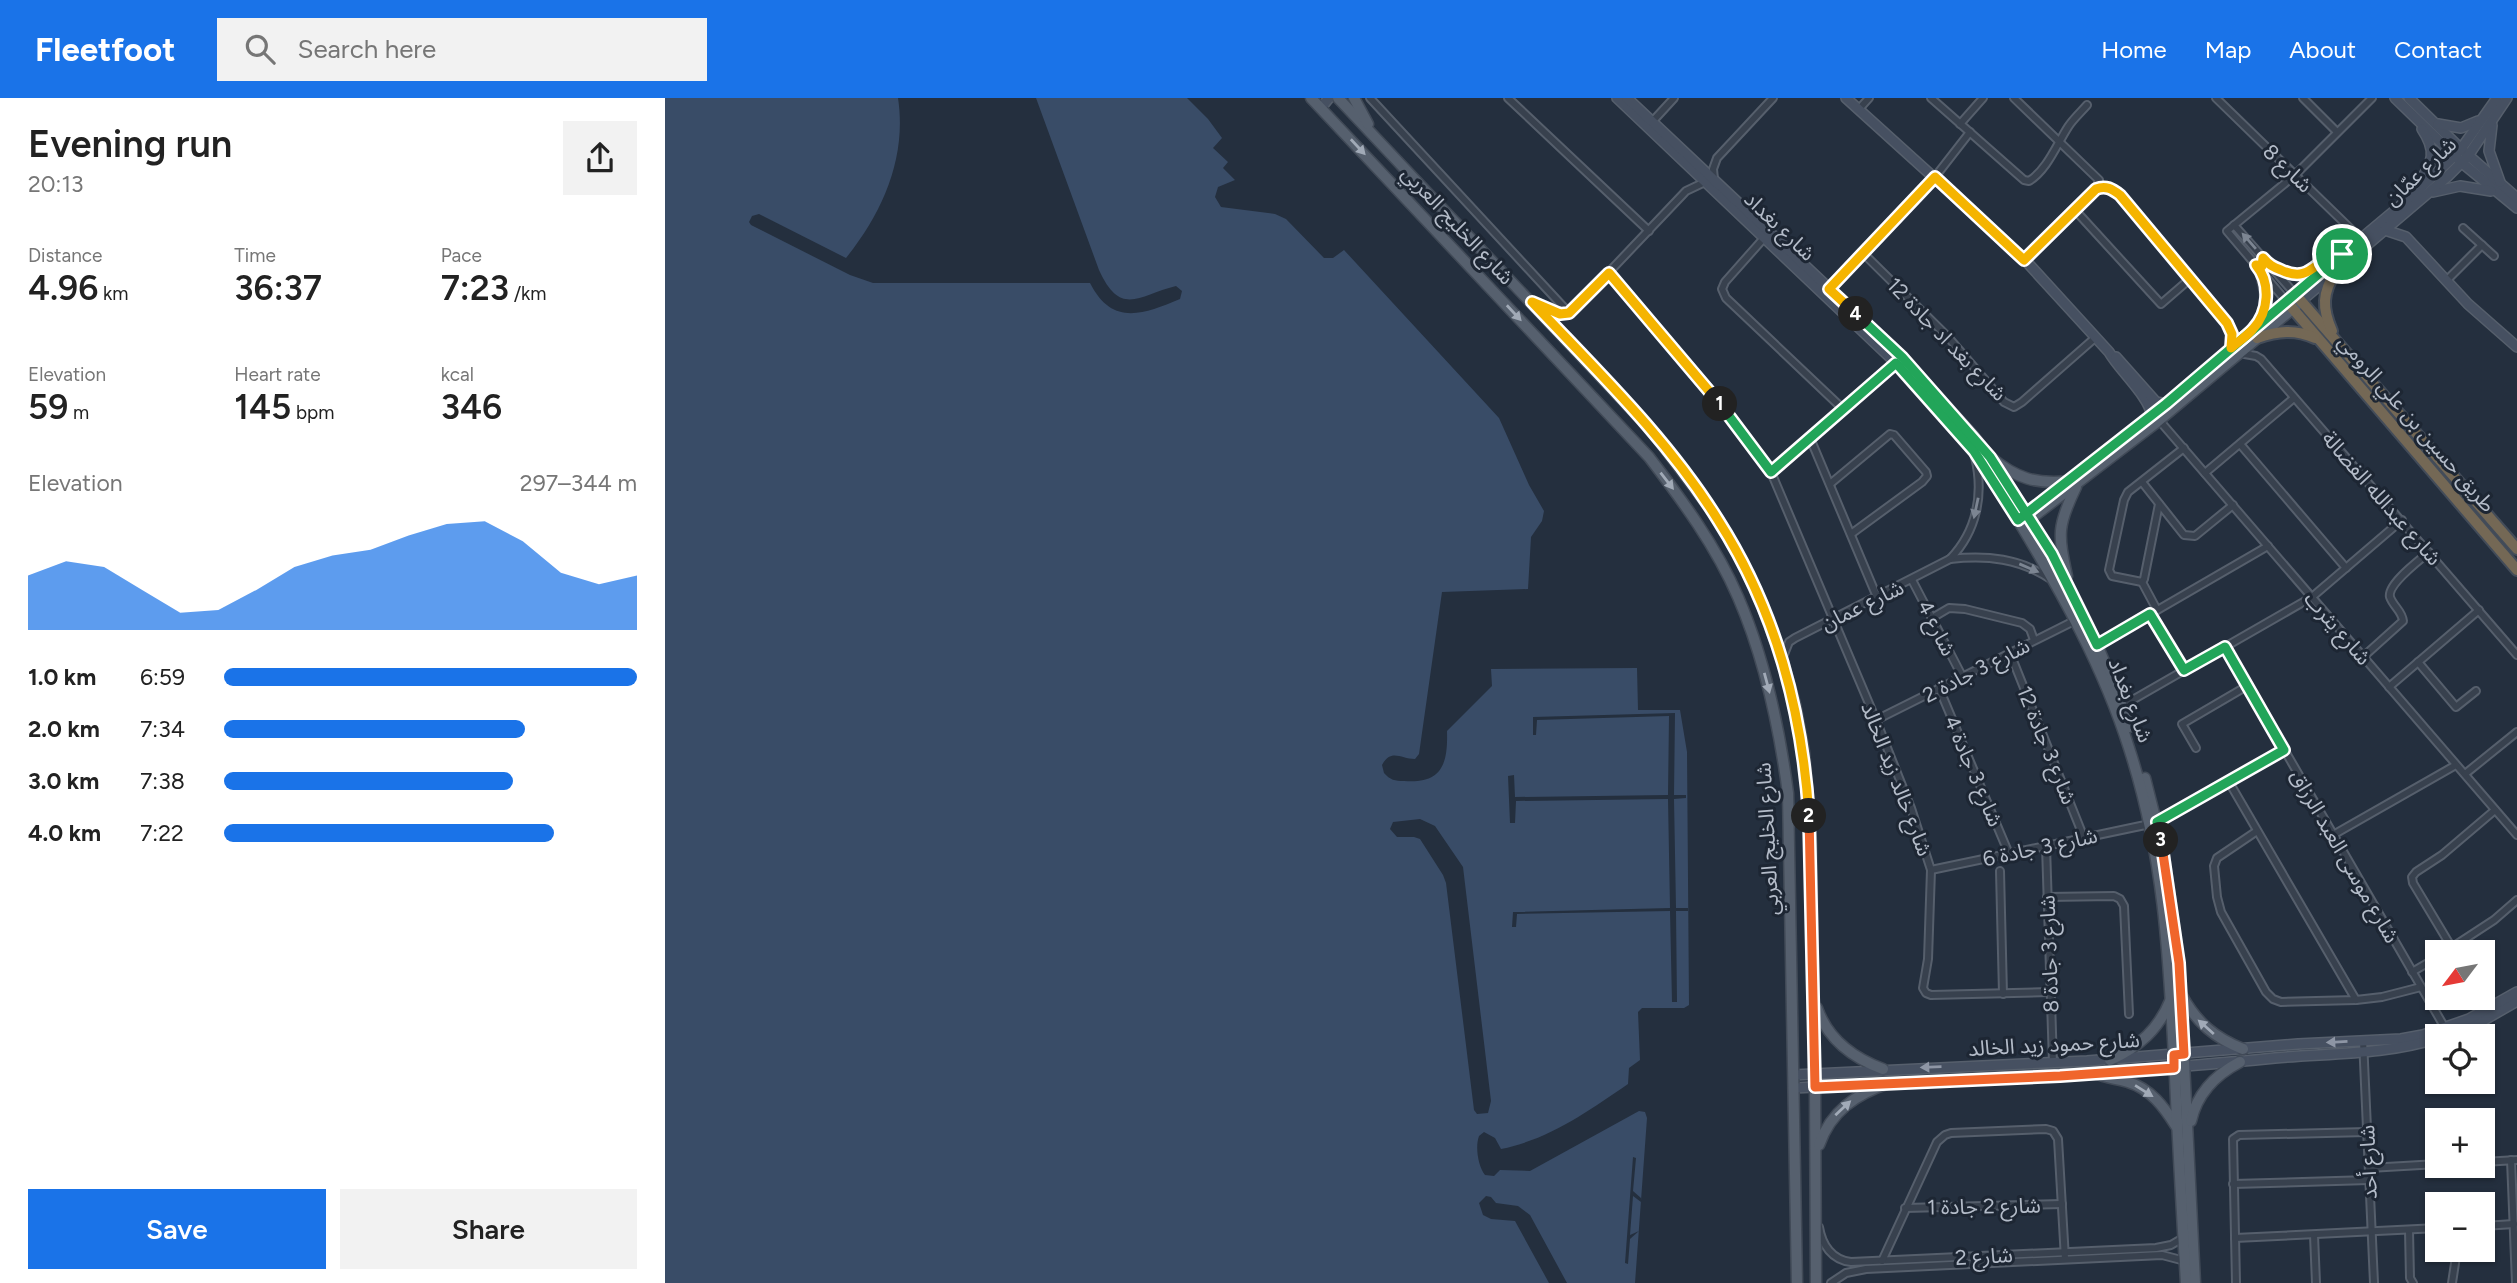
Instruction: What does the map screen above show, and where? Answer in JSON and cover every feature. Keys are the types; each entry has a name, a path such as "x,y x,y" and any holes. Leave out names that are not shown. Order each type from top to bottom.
{"highway":[{"path":"2335,340 2326,319 2323,302 2325,290 2336,271"},
{"name":"طريق حسين بن علي الرومي","path":"2294,301 2335,340 2515,546"},
{"name":"طريق حسين بن علي الرومي","path":"2294,301 2321,341 2517,570"},
{"path":"2256,333 2291,331 2307,334 2321,341"},
{"path":"2359,386 2368,378"},
{"path":"2420,457 2436,467 2491,531 2496,531 2497,526"},
{"path":"2498,547 2498,542 2503,541 2517,557"}],"main road":[{"path":"1321,108 1329,98"},
{"name":"شارع الخليج العربي","path":"1338,98 1652,431 1699,493 1743,563 1782,659 1804,752 1811,844 1816,1283"},
{"path":"1354,98 1376,140"},
{"name":"شارع بغداد","path":"1617,98 1902,357 1990,457 2076,620 2105,682 2153,823"},
{"name":"شارع بغداد","path":"1627,98 1694,167"},
{"path":"1846,98 2024,260 2109,352 2156,418"},
{"path":"2396,98 2408,103 2434,122 2461,156"},
{"name":"شارع عمّان","path":"2488,119 2497,98"},
{"name":"شارع عمّان","path":"2294,301 2336,271 2425,195 2461,156 2507,98"},
{"name":"شارع الخليج العربي","path":"1313,99 1649,457 1713,548 1737,595 1757,645 1779,733 1788,806 1797,1283"},
{"path":"2408,103 2517,208"},
{"path":"2408,103 2432,150 2429,168 2412,196"},
{"path":"2434,122 2461,128 2488,119 2489,151 2499,189"},
{"name":"شارع عمّان","path":"2156,418 2166,404 2256,333 2360,238 2461,156"},
{"name":"شارع بغداد","path":"1710,181 1764,238 1896,363 1974,451 2071,590 2097,645 2122,706 2153,823 2173,913 2179,1054 2188,1135 2195,1283"},
{"path":"2425,195 2447,187 2461,186 2499,189 2517,198"},
{"path":"2402,215 2406,236"},
{"path":"2385,230 2406,236 2468,304 2517,346"},
{"path":"2272,267 2290,275 2300,275 2309,272 2331,256 2342,254"},
{"path":"2256,333 2267,301 2258,268"},
{"name":"شارع عمّان","path":"2024,520 2156,418 2235,350"},
{"path":"2109,352 2120,360 2156,402 2166,404"},
{"path":"1649,457 1652,450 1660,449 1699,493"},
{"path":"1990,457 2026,480 2047,483 2074,482 2059,532 2071,590"},
{"name":"شارع حمود زيد الخالد","path":"2460,1024 2517,992"},
{"path":"2110,1060 2133,1048 2148,1036 2176,994 2207,1029 2222,1040 2243,1049"},
{"path":"1814,997 1831,1035 1846,1050 1864,1062 1883,1069"},
{"name":"شارع حمود زيد الخالد","path":"2467,1024 2512,1008 2517,1001"},
{"name":"شارع حمود زيد الخالد","path":"1793,1088 2096,1073 2240,1062 2425,1035"},
{"name":"شارع حمود زيد الخالد","path":"1793,1075 2110,1060 2243,1049 2363,1046 2397,1048 2425,1041"},
{"path":"2188,1135 2194,1109 2205,1089 2219,1075 2240,1062"},
{"name":"شارع بغداد","path":"2180,1067 2178,1129 2186,1283"},
{"path":"2096,1073 2131,1083 2148,1092 2164,1108 2178,1129"},
{"path":"1816,1152 1824,1132 1843,1107 1869,1090 1889,1083"}],"street":[{"path":"1370,98 1569,313"},
{"path":"1508,98 1649,231"},
{"path":"1652,122 1674,98"},
{"path":"1686,191 1710,181 1717,159 1773,98"},
{"path":"1859,109 1868,98"},
{"path":"1931,98 2027,181 2032,179 2061,141 2069,125 2087,105"},
{"path":"1960,124 1983,98"},
{"path":"2014,98 2097,175 2099,180 2096,189 2024,260"},
{"name":"شارع 8","path":"2216,98 2360,238"},
{"path":"2303,98 2337,132"},
{"path":"2294,301 2258,268 2227,231 2295,175 2372,98"},
{"path":"1829,289 1935,177 1970,132"},
{"path":"1532,302 1560,314 1569,313 1686,191 1694,167 1717,159"},
{"path":"2096,189 2107,187 2120,195 2231,329 2235,350"},
{"path":"2075,210 2161,304 2191,278"},
{"path":"2234,225 2272,267 2294,301"},
{"path":"2463,228 2494,256"},
{"path":"1764,238 1721,289 1726,298 1843,409"},
{"path":"2447,280 2481,245"},
{"name":"شارع بغد اد جادة 12","path":"1864,254 1948,337 2004,402 2014,407 2096,337"},
{"path":"2258,268 2262,266 2263,258"},
{"name":"شارع خالد زيد الخالد","path":"1609,273 1708,387 1771,472 1876,720 1911,808 1931,870 1928,959 1923,988 1931,995 2003,993"},
{"name":"شارع عبدالله الفضالة","path":"2235,350 2256,356 2267,366 2517,654"},
{"path":"1771,472 1896,363"},
{"path":"2205,473 2294,398"},
{"name":"شارع يثرب","path":"2156,418 2517,835"},
{"path":"1830,484 1890,434 1894,435 1926,472 1927,476 1922,482 1851,534"},
{"path":"1810,438 1877,597"},
{"path":"2240,444 2346,568"},
{"path":"2142,582 2112,576 2109,570 2126,495 2184,448"},
{"name":"شارع عمان","path":"1782,659 1789,642 1950,559 1963,545 1977,509 1979,490 1974,451"},
{"path":"2142,482 2185,535 2190,537 2195,536 2233,505"},
{"path":"2157,610 2142,582 2159,504"},
{"path":"2122,706 2312,597 2402,520"},
{"path":"2097,645 2267,546"},
{"path":"2363,657 2403,621 2403,615 2390,598 2390,591 2395,583 2429,552"},
{"name":"شارع عمان","path":"1950,559 1993,557 2031,568 2056,583"},
{"name":"شارع 4","path":"1912,580 1962,676"},
{"path":"1932,618 1949,608 1965,609 2022,623 2030,629 2034,640"},
{"path":"2389,687 2479,610"},
{"path":"2150,614 2184,670"},
{"name":"شارع 3 جادة 2","path":"1876,720 2076,620"},
{"name":"شارع موسى العبد الرزاق","path":"2225,647 2441,1024"},
{"name":"شارع 3 جادة 12","path":"2010,653 2084,838"},
{"path":"2419,662 2456,707 2476,691"},
{"path":"2196,748 2182,724 2247,686"},
{"name":"شارع 3 جادة 4","path":"1939,688 2009,854"},
{"path":"2465,774 2517,733"},
{"name":"شارع 3 جادة 6","path":"1931,870 2153,823 2284,750"},
{"path":"2333,835 2456,765"},
{"path":"2229,782 2356,1000"},
{"path":"2443,940 2412,877 2495,810"},
{"path":"2257,831 2217,858 2214,866 2221,912 2266,992 2273,999 2281,1002 2356,1000 2382,997 2421,987"},
{"name":"شارع 3 جادة 8","path":"2046,846 2053,1063"},
{"path":"2000,871 2003,993 2049,992"},
{"path":"2047,897 2114,896 2120,900 2124,906 2130,1014"},
{"path":"2463,940 2494,920 2517,900"},
{"path":"2413,972 2425,965"},
{"name":"شارع أحد","path":"2363,1046 2374,1283"},
{"name":"شارع 2 جادة 1","path":"1885,1263 1905,1208 1937,1142 1945,1135 2046,1129 2053,1131 2058,1137 2065,1256"},
{"path":"2237,1283 2231,1144 2237,1136 2367,1132"},
{"path":"2495,1161 2514,1160 2517,1280"},
{"path":"2369,1168 2425,1165"},
{"path":"2233,1184 2369,1180"},
{"name":"شارع 2 جادة 1","path":"1905,1208 2062,1205"},
{"name":"شارع 2","path":"1816,1210 1823,1242 1836,1258 1846,1262 2162,1255 2185,1261"},
{"path":"2495,1225 2514,1224"},
{"path":"2235,1238 2425,1229"},
{"path":"2409,1230 2410,1278 2413,1283"},
{"path":"2314,1235 2316,1283"},
{"name":"شارع 2","path":"2065,1256 2156,1248 2183,1238"},
{"path":"2452,1283 2455,1262"},
{"name":"شارع 2","path":"1831,1283 1841,1275 1885,1263"}],"water":[{"path":"665,98 898,98 899,141 889,183 871,222 846,258 759,214 752,216 749,222 751,225 850,275 873,283 1090,283 1108,306 1129,313 1153,309 1180,299 1182,291 1176,286 1141,298 1123,299 1107,285 1099,270 1036,98 1187,98 1222,138 1213,148 1228,162 1223,168 1235,180 1218,187 1215,197 1221,207 1275,214 1286,219 1324,258 1333,258 1344,250 1499,418 1529,485 1544,511 1542,521 1531,537 1528,589 1442,592 1419,754 1415,759 1389,757 1382,765 1384,773 1391,779 1401,781 1417,781 1435,775 1444,762 1447,731 1492,686 1491,669 1637,668 1638,710 1680,710 1687,752 1689,1005 1684,1008 1642,1008 1638,1012 1640,1060 1629,1068 1628,1084 1598,1105 1536,1139 1501,1149 1495,1138 1484,1132 1479,1136 1477,1145 1479,1162 1485,1175 1494,1176 1500,1170 1530,1171 1639,1111 1645,1112 1647,1118 1635,1283 1567,1283 1530,1215 1518,1206 1496,1203 1486,1196 1479,1203 1483,1215 1491,1219 1515,1221 1549,1283 665,1283","holes":["1420,819 1435,826 1463,867 1491,1101 1488,1113 1477,1114 1474,1110 1446,883 1420,839 1397,837 1390,829 1393,822"]}],"pier":[{"path":"1675,713 1674,795 1686,795 1686,798 1674,799 1676,908 1688,908 1688,911 1676,911 1677,1002 1672,1002 1670,911 1517,914 1516,927 1512,927 1513,912 1670,908 1668,799 1516,801 1515,823 1510,823 1508,776 1514,775 1515,797 1668,795 1669,716 1537,720 1536,735 1533,735 1533,717"},
{"path":"1633,1157 1636,1158 1633,1191 1641,1198 1641,1202 1633,1196 1630,1235 1639,1231 1630,1239 1628,1264 1625,1263"}],"route":[{"path":"2342,254 2281,306 2217,359 2166,404 2070,481 2026,514 2018,520 1974,451 1896,363 1771,472 1708,387 1609,273 1569,313 1560,314 1532,302 1619,394 1686,473 1718,519 1743,563 1762,604 1782,659 1804,752 1808,798 1815,1087 2174,1068 2174,1055 2184,1054 2179,963 2157,822 2284,750 2225,647 2184,670 2150,614 2097,645 2052,554 2026,514 1990,457 1902,357 1829,289 1935,177 2024,260 2096,189 2112,189 2120,195 2227,323 2232,334 2232,338 2231,348 2254,329 2264,313 2266,292 2256,265 2262,266 2263,258 2272,267 2290,275 2300,275 2309,272 2331,256 2342,254"}]}
